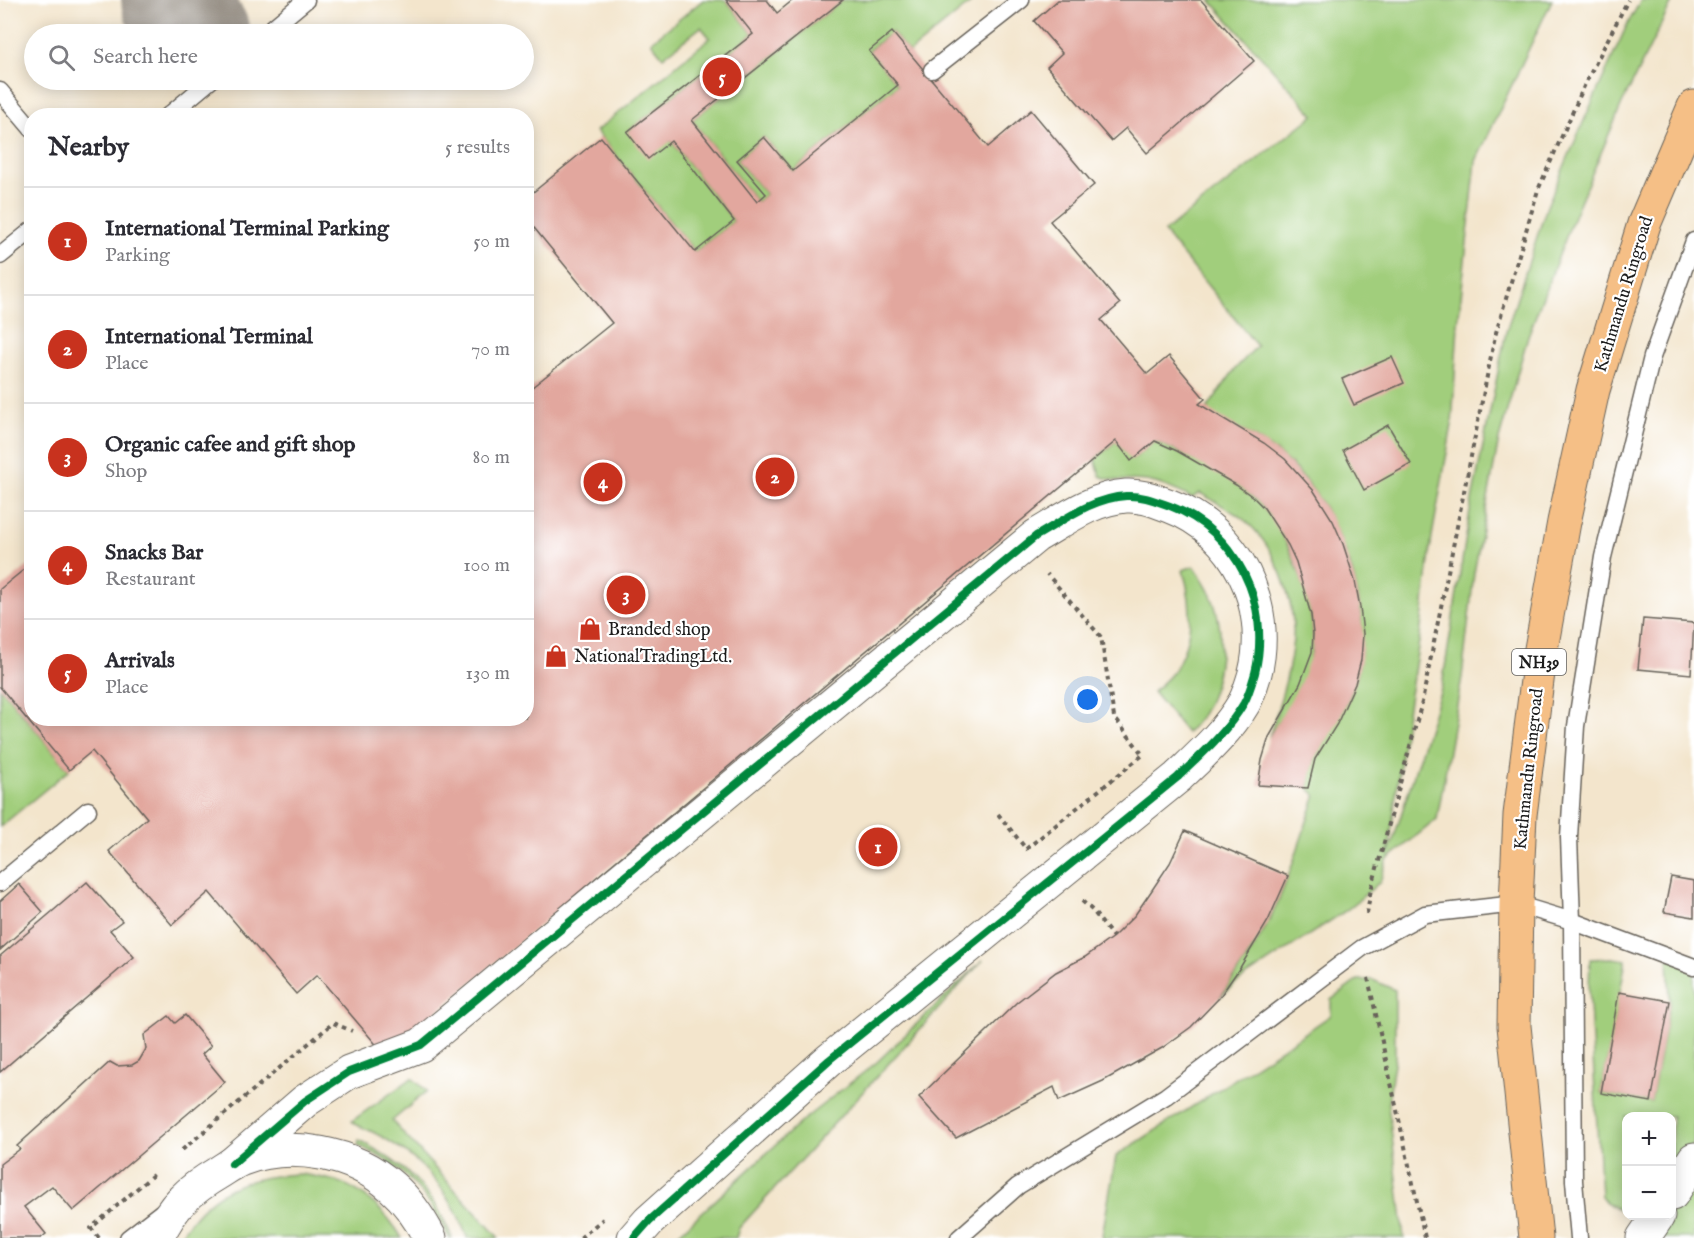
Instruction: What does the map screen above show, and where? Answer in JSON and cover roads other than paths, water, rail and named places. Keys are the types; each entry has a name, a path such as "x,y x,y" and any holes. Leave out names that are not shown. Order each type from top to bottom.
{"highway":[{"name":"Kathmandu Ringroad","path":"1536,1238 1514,1026 1520,815 1541,649 1564,522 1593,390 1644,224 1694,107"}],"street":[{"path":"232,1164 306,1101 349,1072 421,1045 1036,536 1104,500 1128,496 1149,498 1176,508 1202,522 1222,541 1240,564 1257,606 1260,635 1258,660 1245,702 1222,735 1178,777 829,1060 636,1232"},
{"path":"157,1238 177,1205 194,1188 241,1159 265,1153 293,1150 320,1152 347,1160 368,1170 391,1186 412,1209 430,1238"},
{"path":"1676,1186 1694,1159"},
{"path":"1643,1238 1655,1220"}],"lane":[{"path":"277,24 306,0"},
{"path":"932,70 1021,0"},
{"path":"178,108 199,90"},
{"path":"0,91 24,120"},
{"path":"0,256 24,236"},
{"path":"1580,1238 1574,1181 1569,837 1576,726 1603,557 1652,357 1694,241"},
{"path":"0,883 88,810"},
{"path":"959,1238 1018,1186 1166,1096 1319,978 1362,948 1425,914 1516,904 1572,921 1694,967"},
{"path":"128,1238 194,1188"}],"place":[{"name":"Arrivals","path":"722,77"},
{"name":"International Terminal","path":"775,477"},
{"name":"Snacks Bar","path":"603,482"},
{"name":"Organic cafee and gift shop","path":"626,595"},
{"name":"Branded shop","path":"590,629"},
{"name":"NationalTradingLtd.","path":"556,656"},
{"name":"International Terminal Parking","path":"878,847"}]}
